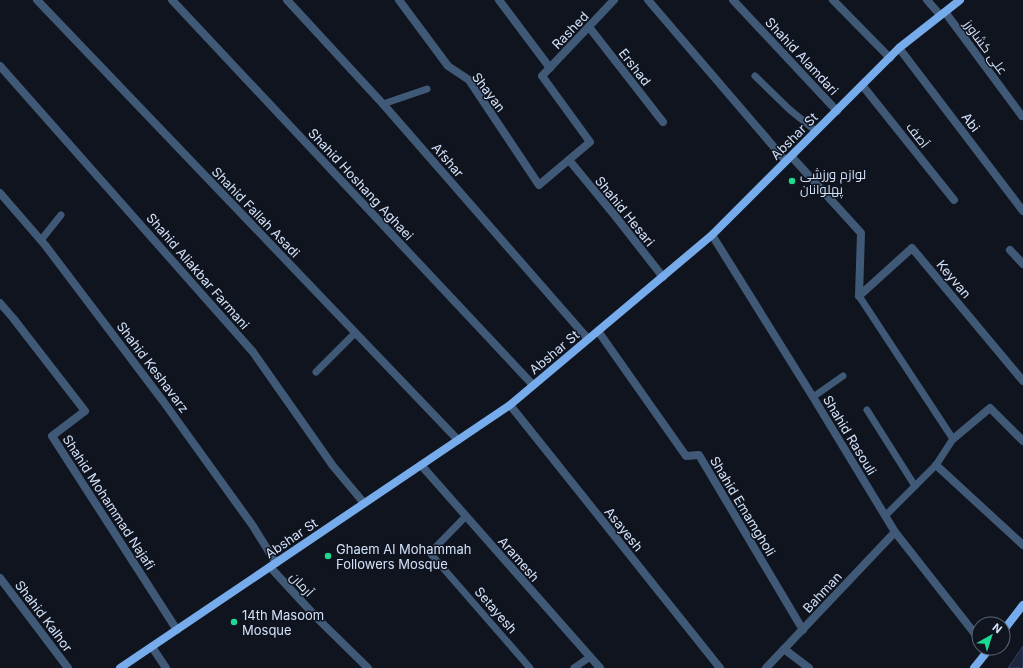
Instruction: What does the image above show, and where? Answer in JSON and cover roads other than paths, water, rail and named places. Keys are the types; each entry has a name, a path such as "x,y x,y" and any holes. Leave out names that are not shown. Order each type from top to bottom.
{"street":[{"name":"Shahid Fallah Asadi","path":"37,0 458,440"},
{"name":"Shahid Hoshang Aghaei","path":"172,0 533,385"},
{"name":"Afshar","path":"287,0 383,104 588,339"},
{"name":"Shayan","path":"399,0 448,66 468,80 538,185 569,160"},
{"path":"498,0 550,68"},
{"name":"Rashed","path":"569,160 590,142 542,76 614,0"},
{"path":"648,0 789,159 860,233 859,296"},
{"name":"Shahid Alamdari","path":"733,0 837,110"},
{"path":"833,0 890,58"},
{"name":"علی کشاورز","path":"927,0 943,14 1022,116"},
{"name":"Abshar St","path":"120,668 510,405 712,235 899,48 960,0"},
{"name":"Ershad","path":"589,27 663,122"},
{"name":"Abi","path":"899,48 1023,211"},
{"name":"Shahid Aliakbar Farmani","path":"0,66 253,352 333,466 364,503"},
{"name":"آصف","path":"862,85 954,200"},
{"name":"Shahid Hesari","path":"569,160 663,277"},
{"name":"Shahid Keshavarz","path":"0,193 41,240 164,401 253,526 273,565"},
{"name":"Shahid Rasouli","path":"712,235 813,396 885,516 971,629"},
{"name":"Keyvan","path":"859,296 912,248 1023,381"},
{"path":"1010,250 1023,264"},
{"name":"Shahid Mohammad Najafi","path":"0,303 85,410 52,436 177,630"},
{"name":"Shahid Emamgholi","path":"598,331 686,456 699,455 802,630"},
{"name":"Asayesh","path":"510,405 720,668"},
{"path":"953,439 990,408 1023,441"},
{"name":"Aramesh","path":"421,465 600,668"},
{"path":"936,465 1023,545"},
{"name":"Bahman","path":"766,668 896,532"},
{"name":"آرمان","path":"273,565 318,619 368,668"},
{"name":"Shahid Kalhor","path":"0,578 68,668"},
{"path":"1011,621 1023,605"},
{"path":"152,647 166,668"},
{"path":"784,649 809,668"},
{"path":"974,668 983,656"}],"lane":[{"path":"755,76 790,110 816,131"},
{"path":"383,104 427,89"},
{"path":"41,240 61,215"},
{"path":"859,296 953,439 936,465 885,516"},
{"path":"316,372 356,333"},
{"path":"813,396 843,376"},
{"path":"867,410 915,486"},
{"name":"Setayesh","path":"466,516 430,553 530,668"},
{"path":"574,668 590,657"}],"place":[{"name":"لوازم ورزشی پهلوانان","path":"792,181"},
{"name":"Ghaem Al Mohammah Followers Mosque","path":"328,556"},
{"name":"14th Masoom Mosque","path":"234,622"}]}
